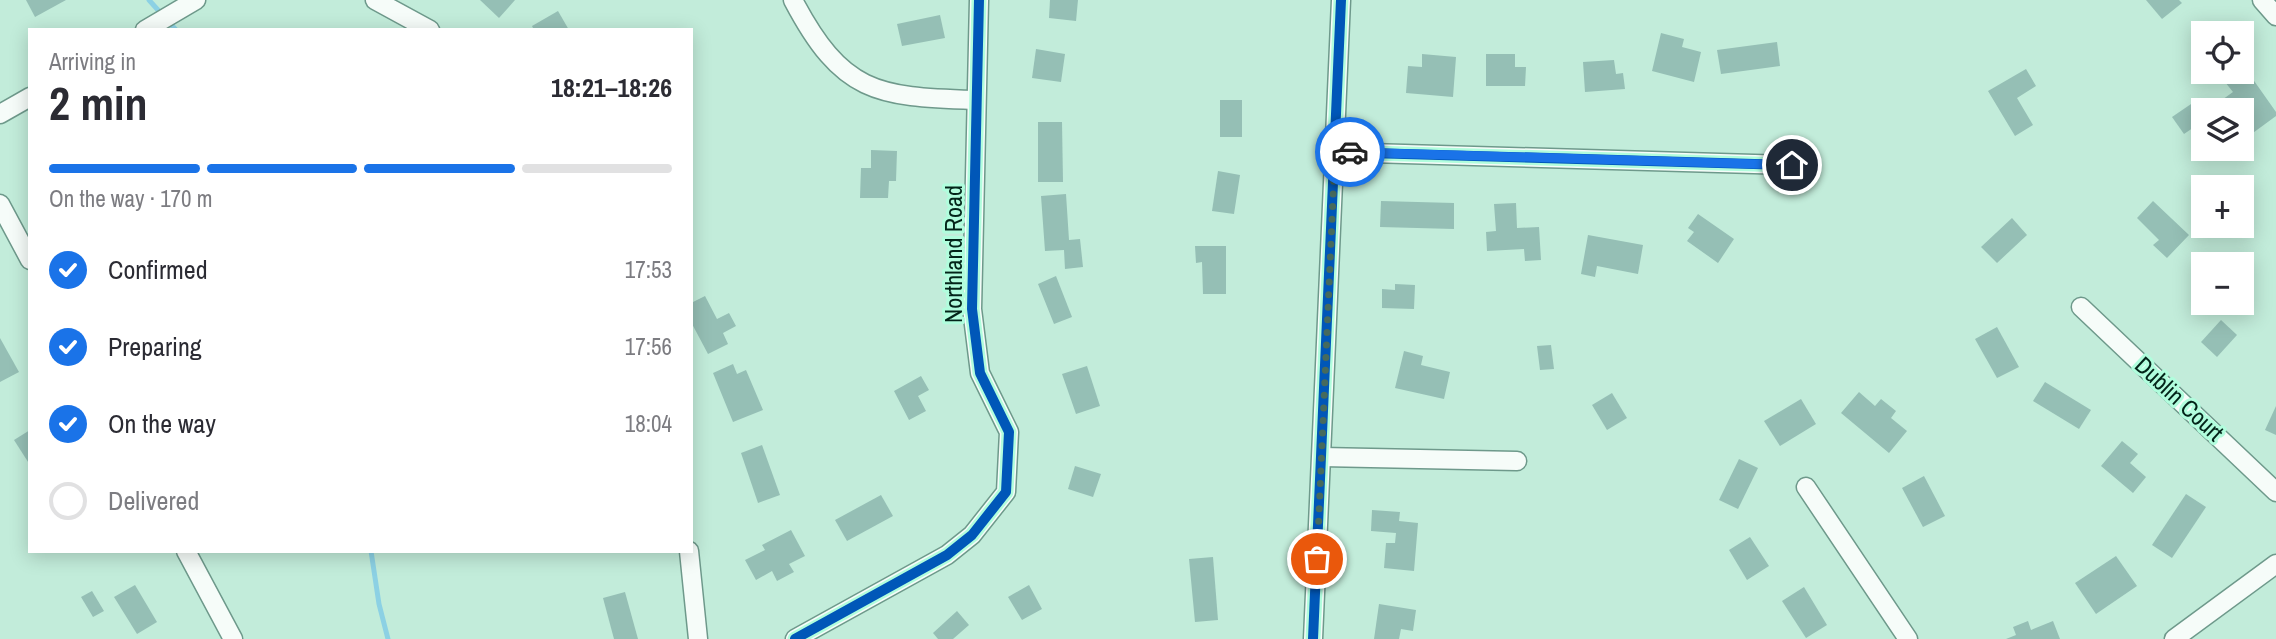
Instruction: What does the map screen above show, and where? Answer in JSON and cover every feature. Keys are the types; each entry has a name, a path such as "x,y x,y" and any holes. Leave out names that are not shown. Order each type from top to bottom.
{"street":[{"path":"148,28 196,0"},
{"path":"375,0 426,28"},
{"path":"793,0 824,52 843,72 876,90 913,98 974,100"},
{"name":"Northland Road","path":"795,639 947,555 972,535 1006,492 1009,432 980,373 972,309 974,100 979,0"},
{"path":"1313,639 1341,0"},
{"path":"2262,0 2276,16"},
{"path":"0,114 28,98"},
{"path":"1335,152 1792,165"},
{"path":"0,204 28,256"},
{"name":"Dublin Court","path":"2081,307 2276,492"},
{"path":"1322,457 1517,461"},
{"path":"1806,487 1908,639"},
{"path":"187,553 233,639"},
{"path":"689,553 698,639"},
{"path":"2174,639 2276,564"}],"building":[{"path":"26,0 66,0 35,17"},
{"path":"480,0 515,0 499,18"},
{"path":"1050,0 1078,0 1076,21 1049,18"},
{"path":"2146,0 2179,0 2182,3 2162,19"},
{"path":"558,11 568,28 533,28 532,26"},
{"path":"940,15 945,38 902,46 897,24"},
{"path":"1661,33 1684,39 1682,47 1701,52 1694,82 1652,71"},
{"path":"1777,42 1780,66 1721,74 1717,50"},
{"path":"1036,49 1065,54 1061,82 1032,78"},
{"path":"1422,54 1456,57 1453,97 1406,93 1408,66 1422,67"},
{"path":"1486,54 1515,54 1515,67 1526,67 1525,86 1486,86"},
{"path":"1614,60 1616,74 1623,73 1625,89 1585,92 1583,62"},
{"path":"2026,69 2036,86 2017,98 2033,125 2015,136 1988,91"},
{"path":"2254,81 2276,112 2276,116 2254,132 2254,98 2225,98 2233,92 2227,84 2254,84"},
{"path":"1220,100 1242,100 1242,137 1220,137"},
{"path":"2191,104 2191,129 2184,134 2172,117"},
{"path":"1038,122 1062,122 1063,182 1038,182"},
{"path":"871,150 897,151 896,181 889,181 888,198 860,198 861,168 871,168"},
{"path":"1218,171 1240,175 1234,214 1212,211"},
{"path":"1066,194 1069,240 1080,239 1083,267 1065,269 1064,250 1045,251 1041,196"},
{"path":"1381,201 1454,203 1454,229 1380,227"},
{"path":"2153,201 2189,235 2167,258 2153,245 2159,240 2137,218"},
{"path":"1516,203 1517,228 1539,227 1541,260 1525,261 1524,249 1487,251 1486,232 1496,231 1494,204"},
{"path":"1698,214 1734,239 1718,263 1687,241 1694,232 1688,228"},
{"path":"2012,218 2027,235 1997,263 1981,247"},
{"path":"1588,235 1643,245 1638,274 1597,266 1595,277 1581,274"},
{"path":"1195,246 1226,246 1226,294 1203,294 1202,262 1196,263"},
{"path":"1056,276 1072,317 1054,324 1038,284"},
{"path":"1395,284 1415,285 1414,309 1382,308 1382,289 1395,290"},
{"path":"705,296 717,319 729,313 736,326 723,333 728,344 708,354 693,326 693,302"},
{"path":"2221,320 2237,335 2217,357 2201,342"},
{"path":"1997,327 2019,367 1997,378 1975,339"},
{"path":"0,338 19,372 0,382"},
{"path":"1551,345 1554,369 1540,370 1537,346"},
{"path":"1404,351 1423,356 1421,365 1450,372 1444,399 1395,388"},
{"path":"733,364 737,374 746,370 763,410 733,422 713,373"},
{"path":"1087,366 1100,406 1076,414 1062,374"},
{"path":"921,376 929,390 918,396 926,411 909,420 894,391"},
{"path":"2045,382 2091,410 2079,429 2033,401"},
{"path":"1859,392 1875,406 1881,399 1896,411 1891,418 1907,431 1889,453 1841,413"},
{"path":"1612,393 1627,418 1607,430 1592,405"},
{"path":"1801,399 1816,424 1780,446 1764,421"},
{"path":"2276,406 2276,435 2265,430"},
{"path":"28,431 28,462 14,440"},
{"path":"2122,441 2138,454 2130,463 2146,477 2133,493 2101,466"},
{"path":"762,445 780,495 758,503 741,453"},
{"path":"1739,459 1758,468 1738,509 1719,500"},
{"path":"1075,466 1101,474 1093,497 1068,489"},
{"path":"1924,476 1945,516 1923,527 1902,488"},
{"path":"2186,494 2206,507 2172,558 2152,545"},
{"path":"881,495 893,516 847,541 835,520"},
{"path":"1372,510 1400,512 1399,521 1418,523 1414,571 1384,568 1386,543 1395,543 1396,533 1371,531"},
{"path":"791,530 805,556 789,564 794,572 777,581 772,571 756,580 745,560 765,550 762,545"},
{"path":"1750,537 1769,566 1747,580 1729,550"},
{"path":"2116,556 2137,586 2096,614 2075,583"},
{"path":"1213,557 1218,620 1195,622 1189,559"},
{"path":"135,585 157,622 137,634 114,597"},
{"path":"1029,585 1042,609 1022,620 1008,597"},
{"path":"1804,587 1827,625 1806,638 1782,601"},
{"path":"92,591 104,611 93,617 81,597"},
{"path":"625,592 638,639 614,639 603,598"},
{"path":"1379,604 1416,610 1413,631 1401,629 1399,639 1374,639"},
{"path":"957,611 969,625 953,639 938,639 933,633"},
{"path":"2028,621 2031,630 2053,621 2060,639 2006,639 2016,635 2013,627"}],"waterway":[{"path":"149,0 174,28"},
{"path":"371,553 379,604 388,639"}],"cycle path":[{"path":"795,639 947,555 972,535 1006,492 1009,432 980,373 972,309 979,0"},
{"path":"1313,639 1341,0"},
{"path":"1335,152 1792,165"}],"way so far":[{"path":"1317,559 1335,152 1350,152"}],"route":[{"path":"1350,152 1792,165"}]}
